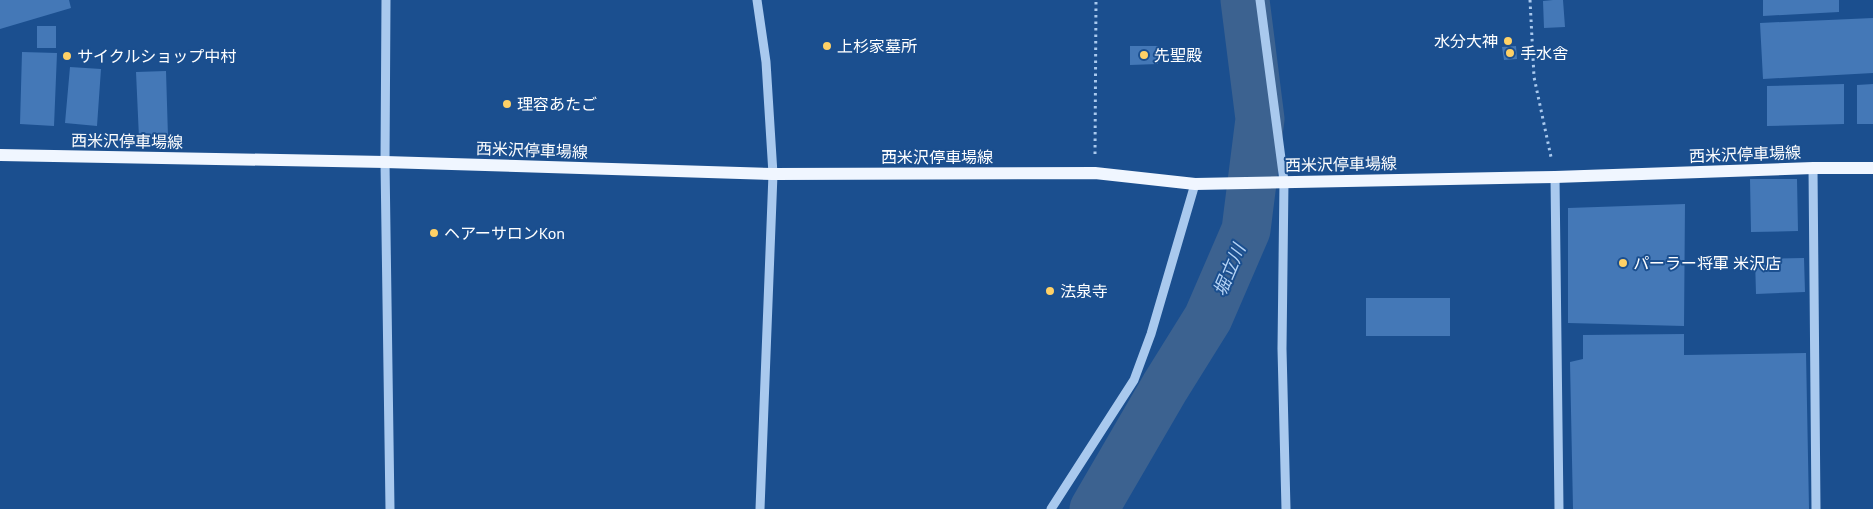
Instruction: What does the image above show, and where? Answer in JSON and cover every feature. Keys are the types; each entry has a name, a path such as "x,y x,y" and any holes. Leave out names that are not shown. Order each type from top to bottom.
{"main road":[{"name":"西米沢停車場線","path":"0,155 385,162 773,174 1095,173 1194,184 1555,177 1813,168 1873,168"}],"street":[{"path":"386,0 385,162 390,509"},
{"path":"757,0 766,62 773,174 760,509"},
{"path":"1260,0 1279,181 1286,509"},
{"path":"1813,168 1816,509"},
{"path":"1555,177 1559,509"},
{"path":"1051,509 1134,380 1151,334 1194,184"}],"path":[{"path":"1095,173 1096,0"},
{"path":"1530,0 1534,77 1555,177"}],"building":[{"path":"0,0 69,0 71,8 0,29"},
{"path":"1563,0 1565,27 1544,28 1543,1"},
{"path":"1763,0 1839,0 1839,12 1763,16"},
{"path":"1873,18 1873,73 1763,79 1760,23"},
{"path":"37,26 56,26 56,48 37,48"},
{"name":"先聖殿","path":"1130,46 1158,46 1158,64 1130,65"},
{"name":"手水舎","path":"1516,46 1517,59 1504,60 1502,47"},
{"path":"22,52 57,53 54,126 20,124"},
{"path":"70,67 101,69 97,126 65,123"},
{"path":"166,71 168,137 139,138 136,72"},
{"path":"1844,84 1844,124 1767,126 1767,86"},
{"path":"1873,84 1873,124 1857,124 1857,85"},
{"path":"1750,179 1797,179 1798,231 1751,232"},
{"path":"1685,204 1684,326 1568,323 1568,208"},
{"path":"1804,258 1805,292 1756,294 1755,259"},
{"path":"1366,298 1450,298 1450,336 1366,336"},
{"path":"1684,334 1684,355 1806,353 1809,509 1573,509 1570,362 1583,359 1583,335"}],"waterway":[{"name":"堀立川","path":"1094,509 1165,387 1208,318 1246,230 1260,119 1245,0"}],"place":[{"name":"水分大神","path":"1508,41"},
{"name":"上杉家墓所","path":"827,46"},
{"name":"手水舎","path":"1510,53"},
{"name":"先聖殿","path":"1144,55"},
{"name":"サイクルショップ中村","path":"67,56"},
{"name":"理容あたご","path":"507,104"},
{"name":"ヘアーサロンKon","path":"434,233"},
{"name":"パーラー将軍 米沢店","path":"1623,263"},
{"name":"法泉寺","path":"1050,291"}]}
